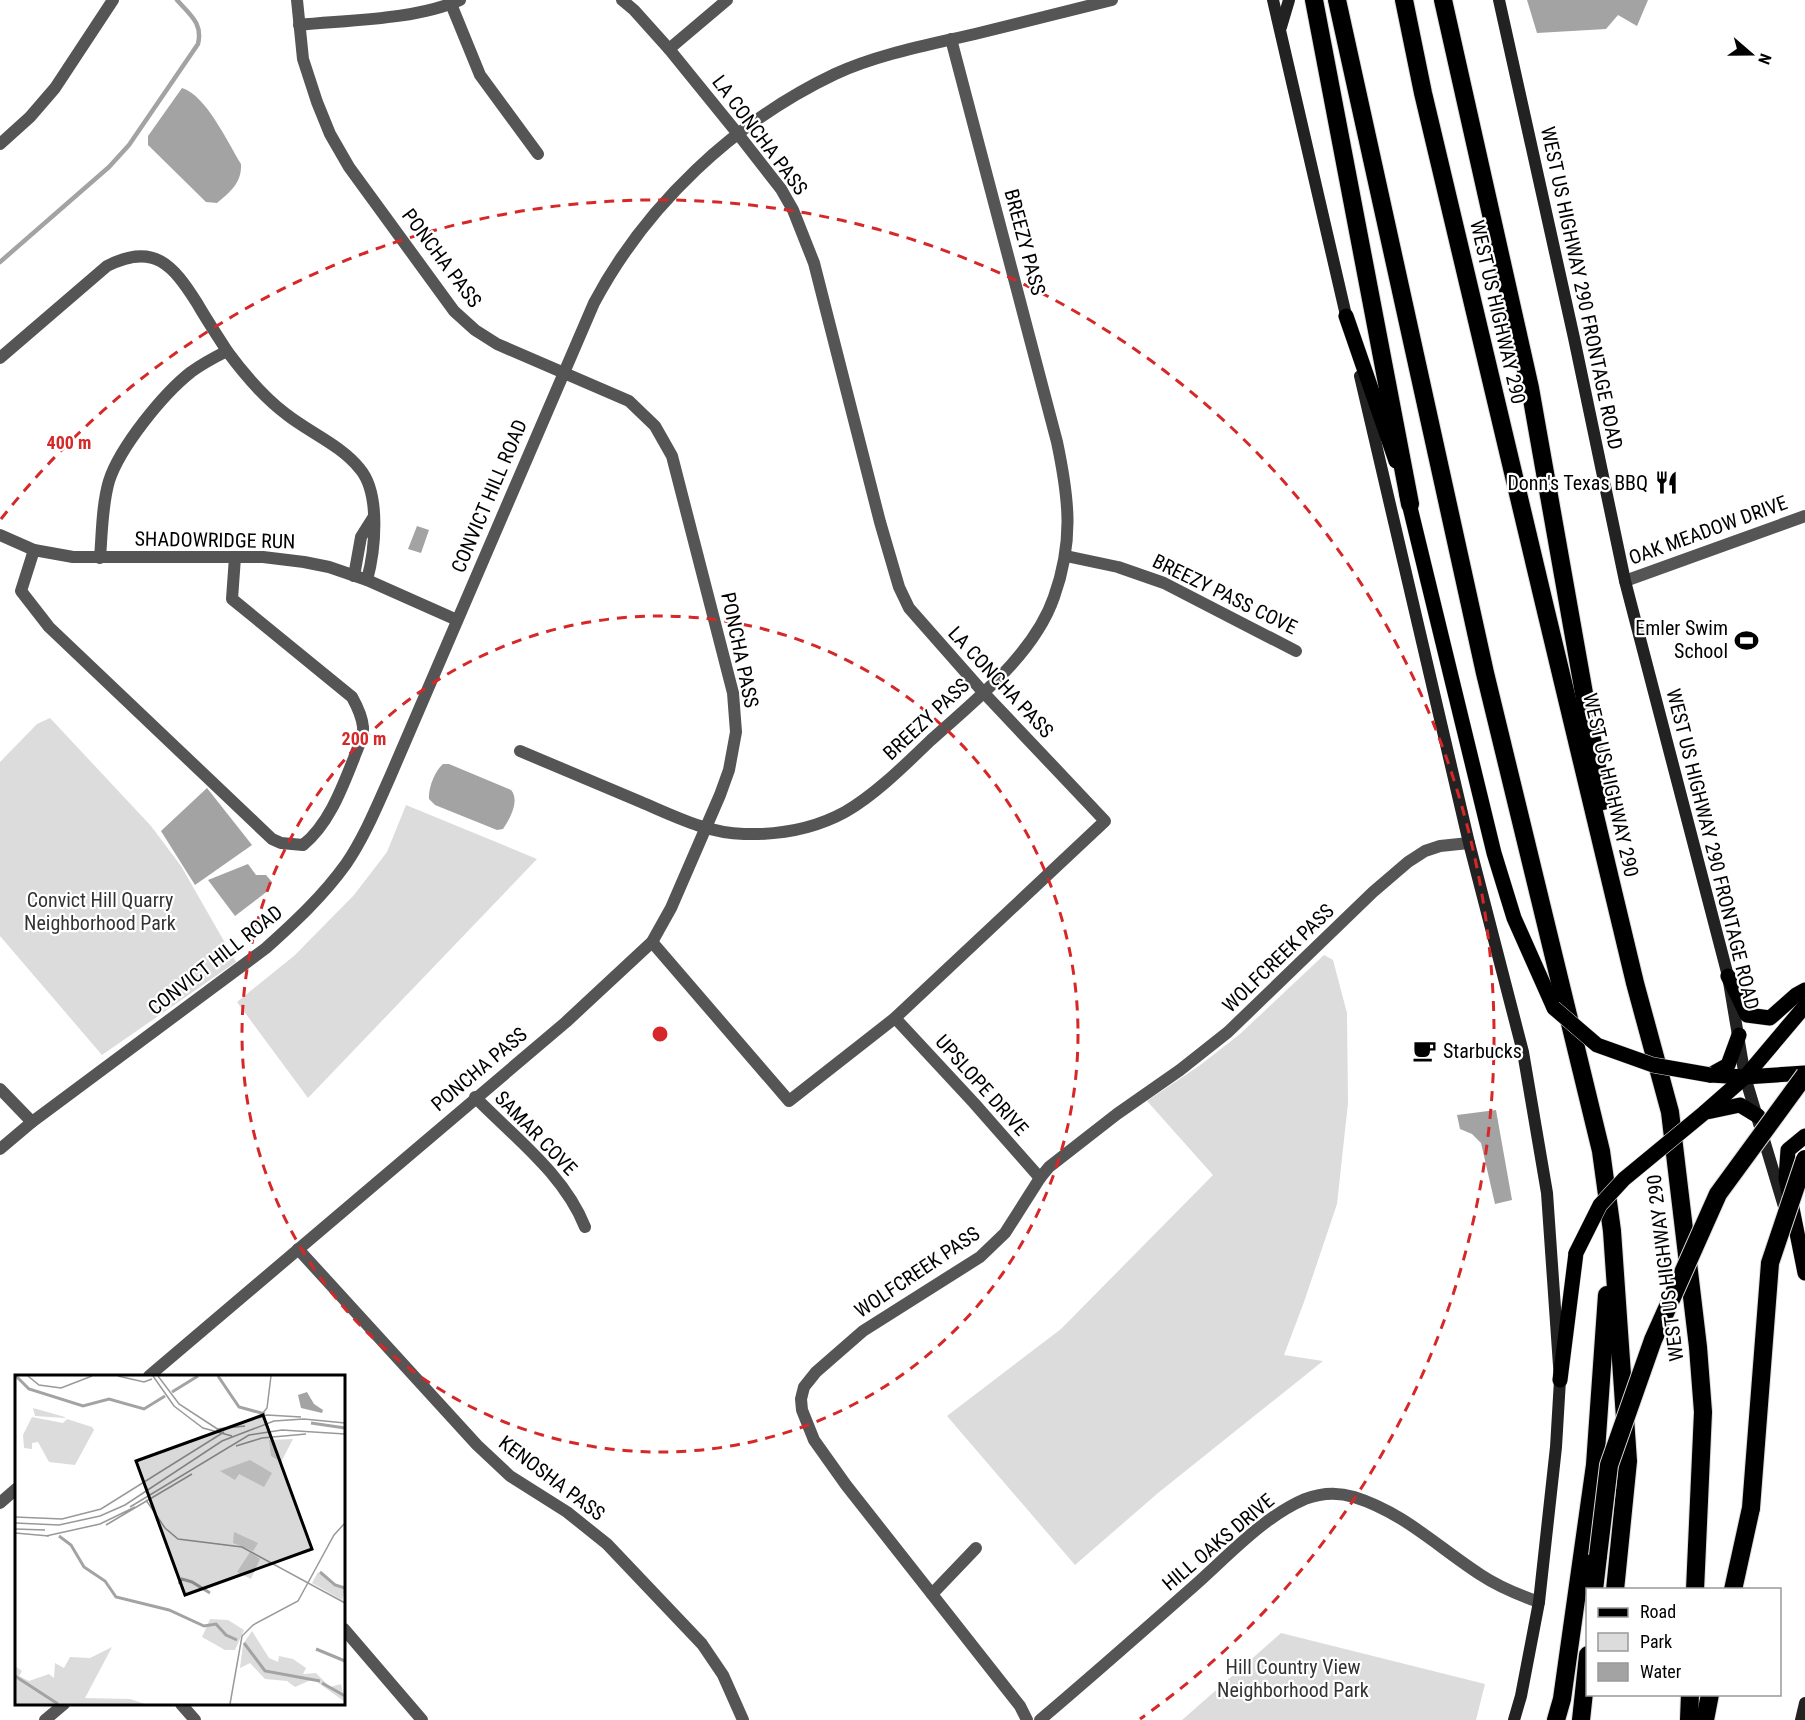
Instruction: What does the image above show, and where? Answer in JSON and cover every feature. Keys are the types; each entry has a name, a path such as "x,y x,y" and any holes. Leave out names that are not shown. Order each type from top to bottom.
{"highway":[{"path":"1315,0 1374,168"},
{"path":"1315,0 1410,504"},
{"path":"1337,0 1485,673 1601,1151 1612,1231 1628,1461 1615,1588"},
{"name":"WEST US HIGHWAY 290","path":"1404,0 1428,116 1635,983 1670,1112 1698,1347 1703,1412 1695,1588"},
{"path":"1443,0 1530,387 1635,983"},
{"path":"1594,1588 1609,1465 1653,1340 1718,1194 1805,1074"},
{"path":"1733,1588 1751,1508 1770,1263 1805,1159"},
{"path":"1556,1720 1562,1699 1595,1465 1612,1231"},
{"path":"1581,1720 1586,1666"},
{"path":"1586,1720 1593,1696"},
{"path":"1689,1720 1690,1696"},
{"path":"1705,1720 1710,1696"}],"main road":[{"path":"1273,0 1469,843 1522,1052 1547,1193 1560,1380"},
{"path":"1280,31 1289,0"},
{"name":"WEST US HIGHWAY 290 FRONTAGE ROAD","path":"1499,0 1625,581 1728,976 1745,1077 1805,1282"},
{"path":"1346,316 1410,504 1494,853 1514,918 1554,1008 1597,1045 1653,1065 1710,1075 1745,1077 1805,1074"},
{"path":"1728,976 1747,1015 1770,1018 1805,990"},
{"path":"1514,1720 1521,1696 1539,1602 1556,1447 1560,1380 1576,1253 1600,1205 1624,1179 1745,1077 1805,1006"},
{"path":"1710,1075 1728,1065 1739,1035"},
{"path":"1704,1113 1740,1105 1758,1116"},
{"path":"1805,1136 1788,1150 1786,1178 1805,1273"},
{"path":"1801,1720 1805,1702"}],"street":[{"path":"1,142 30,117 55,88 113,0"},
{"name":"PONCHA PASS","path":"151,1375 475,1097 566,1022 652,942 671,908 706,829 729,770 736,732 733,693 672,456 655,426 629,401 491,341 466,324 454,310 349,167 330,134 310,84 303,59 297,0"},
{"name":"LA CONCHA PASS","path":"622,0 669,49 781,189 793,210 814,263 880,522 899,588 909,608 983,693 1105,821 895,1018 789,1101 652,942"},
{"path":"669,49 727,0"},
{"name":"CONVICT HILL ROAD","path":"0,1149 32,1122 266,948 300,918 347,863 370,822 594,303 630,245 702,164 738,134 791,98 836,74 887,55 1112,0"},
{"path":"299,25 405,15 456,2 480,75 538,154"},
{"name":"BREEZY PASS","path":"520,751 706,829 742,834 793,831 816,825 846,812 890,779 983,693 1019,656 1033,637 1054,599 1066,556 1067,488 1057,442 951,39"},
{"path":"0,358 107,266 123,258 136,256 155,258 169,265 181,278 226,351 255,387 286,414 340,450 361,469 371,490 373,518 373,553 367,580"},
{"path":"99,558 107,492 122,451 173,388 191,372 226,351"},
{"name":"OAK MEADOW DRIVE","path":"1625,581 1805,516"},
{"path":"354,576 361,537 373,518"},
{"name":"SHADOWRIDGE RUN","path":"0,536 34,550 54,555 99,558 263,557 304,562 367,580 457,620"},
{"path":"34,550 21,591 49,627 272,838 281,843 303,845 318,829 342,786 363,729 361,718 352,697 232,599 235,557"},
{"name":"BREEZY PASS COVE","path":"1066,556 1118,567 1164,583 1296,651"},
{"name":"WOLFCREEK PASS","path":"1027,1720 1020,1706 846,1485 814,1440 802,1410 801,1399 804,1387 816,1372 863,1331 980,1257 1005,1233 1049,1167 1117,1114 1221,1039 1390,876 1425,851 1440,846 1469,843"},
{"name":"UPSLOPE DRIVE","path":"895,1018 975,1103 1040,1178"},
{"path":"0,1089 32,1122"},
{"name":"SAMAR COVE","path":"475,1097 536,1157 560,1185 572,1201 585,1227"},
{"name":"KENOSHA PASS","path":"298,1249 477,1445 510,1476 567,1512 607,1544 702,1644 723,1675 744,1720"},
{"path":"0,1503 15,1490"},
{"name":"HILL OAKS DRIVE","path":"1040,1720 1248,1538 1290,1507 1322,1494 1353,1497 1388,1512 1406,1521 1483,1576 1539,1602"},
{"path":"932,1594 976,1548"},
{"path":"345,1630 422,1720"},
{"path":"45,1720 63,1705"},
{"path":"182,1705 195,1720"}],"green space":[{"name":"Convict Hill Quarry Neighborhood Park","path":"50,718 151,826 181,866 236,962 102,1055 0,936 0,762 37,724"},
{"path":"406,805 537,859 308,1098 237,1002 295,955 354,895 387,852"},
{"path":"1324,955 1333,960 1347,1013 1348,1103 1337,1204 1284,1355 1323,1361 1158,1493 1075,1565 947,1416 1061,1329 1213,1175 1147,1101 1199,1066 1240,1034"},
{"name":"Hill Country View Neighborhood Park","path":"1281,1633 1485,1684 1476,1720 1182,1720"}],"water":[{"path":"1527,0 1648,0 1637,26 1618,15 1606,29 1537,33"},
{"path":"182,88 191,92 208,110 241,164 240,177 237,182 231,191 217,203 206,202 148,145 148,136"},
{"path":"417,526 429,530 421,553 408,549"},
{"path":"443,764 449,764 511,790 514,794 514,804 503,829 497,830 435,805 429,799 433,780"},
{"path":"207,788 252,845 195,885 161,831"},
{"path":"248,864 256,875 266,875 272,882 269,890 235,916 208,880"},
{"path":"1496,1110 1512,1200 1495,1204 1481,1143 1472,1134 1460,1129 1457,1115"}],"waterway":[{"path":"0,262 109,167 129,145 198,44 197,25 177,0"}],"place":[{"name":"Donn's Texas BBQ","path":"1666,483"},
{"name":"Emler Swim School","path":"1746,640"},
{"name":"Starbucks","path":"1425,1051"}]}
